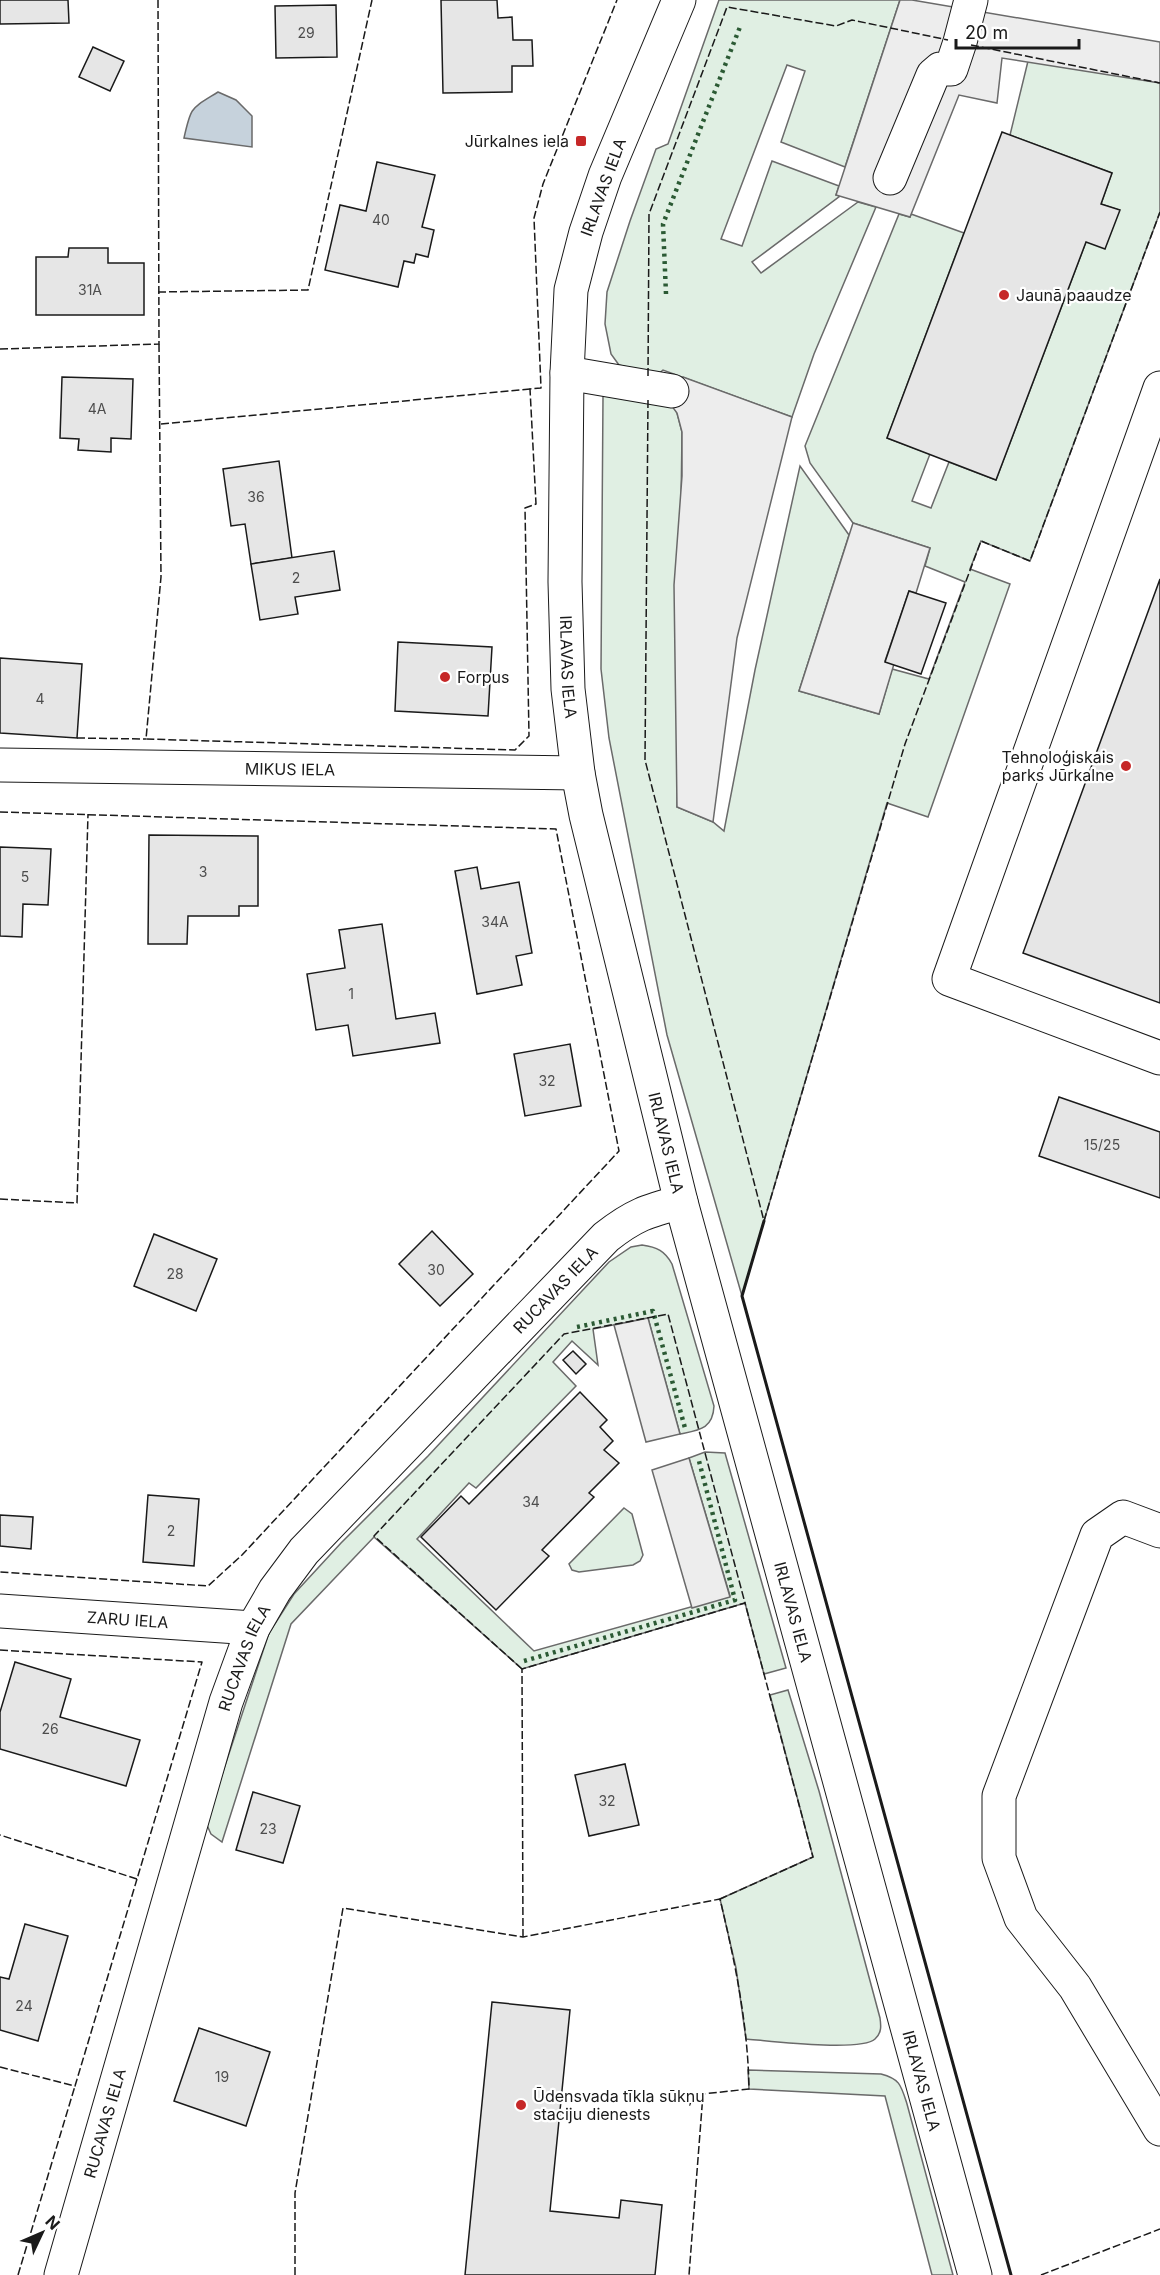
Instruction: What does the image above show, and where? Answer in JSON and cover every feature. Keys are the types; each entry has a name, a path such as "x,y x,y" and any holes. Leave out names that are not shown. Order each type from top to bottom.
{"street":[{"name":"IRLAVAS IELA","path":"679,0 605,176 586,232 571,290 567,373 565,582 568,689 578,773 586,815 681,1202 975,2275"},
{"path":"890,178 933,75 940,69 951,69 971,0"},
{"path":"567,373 672,391"},
{"path":"1160,388 949,979 1160,1058"},
{"name":"MIKUS IELA","path":"0,765 578,773"},
{"name":"RUCAVAS IELA","path":"61,2275 226,1702 253,1628 275,1590 304,1551 606,1237 625,1221 643,1212 681,1202"},
{"path":"1160,1531 1123,1517 1097,1535 999,1796 999,1858 1021,1918 1076,1987 1160,2129"},
{"name":"ZARU IELA","path":"0,1611 253,1628"}],"green space":[{"path":"719,0 900,0 845,167 781,142 805,71 787,65 721,239 742,246 772,161 839,186 836,195 840,196 752,262 761,273 858,202 876,207 814,354 792,417 663,370 657,375 619,365 611,354 605,324 607,292 630,221 656,149 668,144"},
{"path":"1029,57 1160,83 1160,212 1030,561 981,541 970,569 1010,584 928,817 887,803 742,1296 667,1035 609,738 601,669 603,397 608,388 672,404 677,413 682,432 677,807 713,822 724,831 755,670 800,466 849,535 799,691 879,714 892,669 929,679 965,582 925,566 930,548 853,523 810,463 805,446 899,214 910,217 911,214 964,233 887,438 930,454 912,501 931,508 949,462 996,480 1086,242 1119,210 1101,204 1112,173 1010,135"},
{"path":"642,1245 660,1250 672,1264 714,1406 708,1424 680,1434 648,1318 593,1329 598,1365 572,1341 553,1362 576,1386 476,1488 469,1483 417,1539 534,1651 730,1596 689,1458 705,1452 725,1453 786,1668 764,1674 745,1603 522,1669 374,1537 291,1624 222,1842 211,1834 206,1823 269,1633 294,1594 341,1543 428,1456 609,1262 631,1247"},
{"path":"624,1508 632,1514 643,1555 640,1561 633,1565 579,1572 572,1570 569,1564"},
{"path":"788,1690 819,1791 880,2018 879,2034 875,2039 866,2043 814,2045 746,2039 736,1968 720,1899 813,1857 770,1695"},
{"path":"748,2070 881,2074 896,2081 901,2087 907,2104 953,2275 932,2275 885,2096 749,2089"}],"shaded area":[{"path":"900,0 912,0 1160,42 1160,83 1002,58 997,103 959,95 910,217 836,195"},
{"path":"218,92 236,100 252,116 252,147 184,138 188,120 194,109"},
{"path":"683,377 792,417 737,638 713,822 677,807 674,585 682,476 682,432 677,413 666,398"},
{"path":"853,523 930,548 916,593 909,591 885,661 894,664 879,714 799,691"},
{"path":"648,1318 680,1434 646,1442 614,1325"},
{"path":"689,1458 730,1597 692,1608 652,1470"}],"building":[{"path":"0,0 68,0 69,23 0,24"},
{"path":"441,0 497,0 498,18 512,17 513,40 532,40 533,66 512,66 512,92 443,93"},
{"path":"336,5 337,57 276,58 275,6"},
{"path":"93,47 124,61 110,91 79,77"},
{"name":"Jaunā paaudze","path":"1002,132 1112,173 1101,204 1120,210 1105,249 1086,242 996,480 887,438"},
{"path":"377,162 435,175 422,227 434,230 428,257 416,254 414,263 404,261 398,287 325,270 340,205 366,211"},
{"path":"69,248 108,248 108,263 144,263 144,315 36,315 36,257 68,257"},
{"path":"62,377 133,379 131,439 111,438 111,452 78,450 79,439 60,438"},
{"path":"279,461 292,558 251,564 245,524 231,526 223,469"},
{"path":"334,551 340,590 295,597 298,614 260,620 251,564"},
{"name":"Tehnoloģiskais parks Jūrkalne","path":"1160,579 1160,1003 1023,953"},
{"path":"909,591 946,603 921,674 885,662"},
{"path":"398,642 492,647 488,716 395,711"},
{"path":"0,658 82,664 77,738 0,733"},
{"path":"149,835 258,836 258,906 239,906 239,916 188,916 187,944 148,944"},
{"path":"0,847 51,849 48,905 23,904 22,937 0,936"},
{"path":"477,867 481,889 519,882 532,953 516,956 522,985 477,994 455,871"},
{"path":"382,924 396,1019 435,1013 440,1043 353,1056 348,1025 316,1030 307,974 345,968 339,930"},
{"path":"570,1044 581,1106 525,1116 514,1054"},
{"path":"1059,1097 1160,1132 1160,1198 1039,1156"},
{"path":"432,1231 473,1274 440,1306 399,1264"},
{"path":"154,1234 217,1259 196,1311 134,1286"},
{"path":"573,1351 586,1364 576,1374 563,1360"},
{"path":"580,1392 607,1420 600,1427 613,1441 604,1450 619,1463 589,1493 594,1497 542,1550 549,1556 496,1610 421,1537 461,1496 469,1504"},
{"path":"148,1495 199,1499 194,1566 143,1562"},
{"path":"0,1515 33,1517 31,1549 0,1546"},
{"path":"15,1662 71,1679 60,1717 140,1740 126,1786 0,1749 0,1712"},
{"path":"625,1764 639,1825 589,1836 575,1775"},
{"path":"253,1792 300,1806 283,1863 236,1850"},
{"path":"25,1924 68,1936 38,2041 0,2030 0,1977 9,1979"},
{"name":"Ūdensvada tīkla sūkņu staciju dienests","path":"492,2002 570,2010 550,2211 619,2218 621,2200 662,2205 655,2275 465,2275"},
{"path":"199,2028 270,2052 246,2126 174,2101"}],"hedge":[{"path":"666,294 663,224 740,27"},
{"path":"577,1327 653,1311 685,1428"},
{"path":"524,1661 735,1600 699,1461"}],"fence":[{"path":"0,349 159,344 158,0"},
{"path":"158,292 308,290 372,0"},
{"path":"159,344 161,577 146,739 515,750 529,736 525,508 536,504 530,389 541,388 534,218 543,184 617,0"},
{"path":"648,376 649,214 727,7 836,26 852,20 948,40"},
{"path":"971,45 1160,83"},
{"path":"764,1221 905,744 981,541 1030,561 1160,212"},
{"path":"161,424 530,389"},
{"path":"648,400 645,760 764,1221"},
{"path":"77,738 146,739"},
{"path":"0,812 556,829 619,1151 242,1555 208,1586 0,1572"},
{"path":"0,1199 77,1203 88,814"},
{"path":"522,1669 374,1536 564,1334 668,1314 745,1603"},
{"path":"523,1937 522,1669 745,1603 813,1857 720,1899"},
{"path":"0,1650 202,1662 137,1879 0,1835"},
{"path":"0,2067 75,2086 137,1879"},
{"path":"295,2275 295,2193 343,1908 523,1937 720,1899 740,1993 749,2089 703,2094 689,2275"},
{"path":"18,2275 75,2086"},
{"path":"1041,2275 1160,2229"}],"wall":[{"path":"764,1221 742,1296 1011,2275"}],"place":[{"name":"Jūrkalnes iela","path":"581,141"},
{"name":"Jaunā paaudze","path":"1004,295"},
{"name":"Forpus","path":"445,677"},
{"name":"Tehnoloģiskais parks Jūrkalne","path":"1126,766"},
{"name":"Ūdensvada tīkla sūkņu staciju dienests","path":"521,2105"}]}
